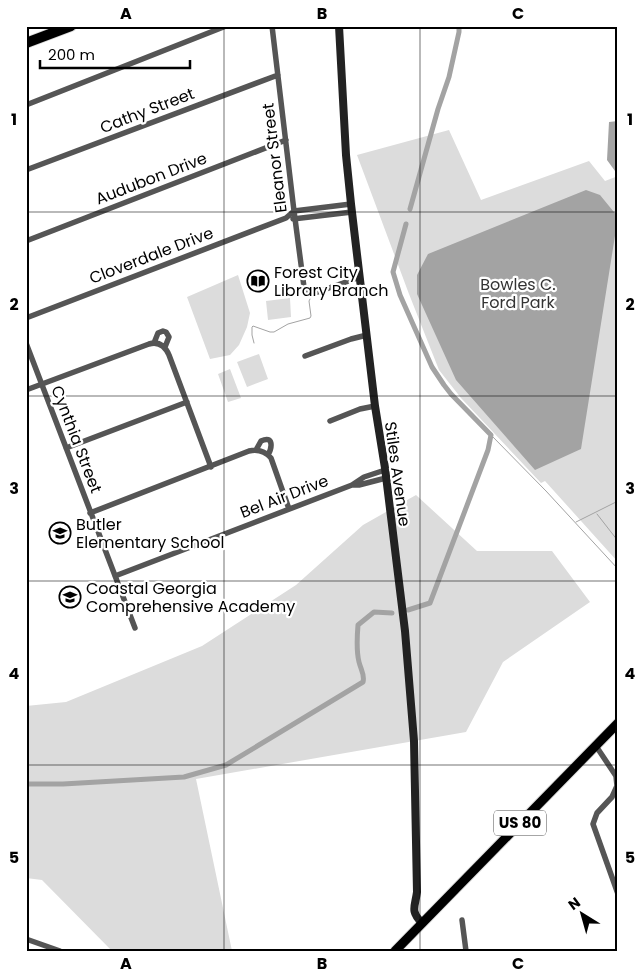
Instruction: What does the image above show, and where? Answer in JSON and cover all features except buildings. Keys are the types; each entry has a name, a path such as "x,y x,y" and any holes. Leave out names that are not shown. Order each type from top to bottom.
{"highway":[{"path":"26,43 71,26"}],"main road":[{"name":"US 80","path":"395,951 618,722"}],"street":[{"path":"26,105 226,26"},
{"name":"Eleanor Street","path":"272,26 304,287 308,292 315,293 360,277"},
{"name":"Stiles Avenue","path":"339,26 346,156 375,406 405,631 414,741 418,892 414,912 422,923"},
{"name":"Cathy Street","path":"26,170 278,74"},
{"name":"Audubon Drive","path":"26,242 286,140"},
{"path":"294,211 352,208"},
{"name":"Cloverdale Drive","path":"286,218 295,219 352,208"},
{"name":"Cloverdale Drive","path":"26,318 286,218 294,211"},
{"path":"154,342 158,333 166,332 170,337 165,347"},
{"path":"305,356 350,339 367,335"},
{"path":"26,390 154,342 160,344 165,347 211,467"},
{"name":"Cynthia Street","path":"26,343 135,628"},
{"path":"66,448 187,402"},
{"path":"330,421 360,409 375,406"},
{"path":"256,450 261,441 264,439 268,440 272,446 268,455"},
{"path":"90,513 256,450 265,452 268,455 275,468 290,509"},
{"name":"Bel Air Drive","path":"115,576 385,474"},
{"path":"596,746 616,776 618,786 612,797 597,813 593,824 618,894"},
{"path":"462,920 466,951"},
{"path":"26,938 60,951"}],"green space":[{"name":"Bowles C. Ford Park","path":"449,130 481,200 589,161 605,181 618,176 618,562 545,481 541,483 461,398 439,370 409,294 357,155"},
{"path":"238,275 250,313 247,327 239,345 230,355 210,359 187,297"},
{"path":"290,298 291,317 268,320 266,301"},
{"path":"259,354 268,379 247,387 237,362"},
{"path":"230,369 241,398 228,402 218,374"},
{"path":"416,495 477,551 552,551 590,602 503,662 466,732 196,779 232,951 112,951 42,880 26,878 26,706 66,702 202,646 296,585 363,525"}],"shaded area":[{"path":"618,121 618,169 615,171 607,160 609,122"},
{"name":"Bowles C. Ford Park","path":"586,190 600,195 618,217 581,449 535,470 456,380 417,294 417,275 428,254"}],"waterway":[{"path":"410,209 449,77 459,26"},
{"path":"406,224 393,272 400,295 432,367 451,394 491,435 488,450 430,603 408,610"},
{"path":"254,343 252,335 253,326 274,332 288,324 310,318 310,299"},
{"path":"491,435 618,569"},
{"path":"576,522 618,501"},
{"path":"597,514 618,541"},
{"path":"26,784 63,784 184,777 226,765 363,682 357,653 358,625 374,612 392,613"}],"place":[{"name":"Forest City Library Branch","path":"258,281"},
{"name":"Butler Elementary School","path":"60,533"},
{"name":"Coastal Georgia Comprehensive Academy","path":"70,597"}]}
